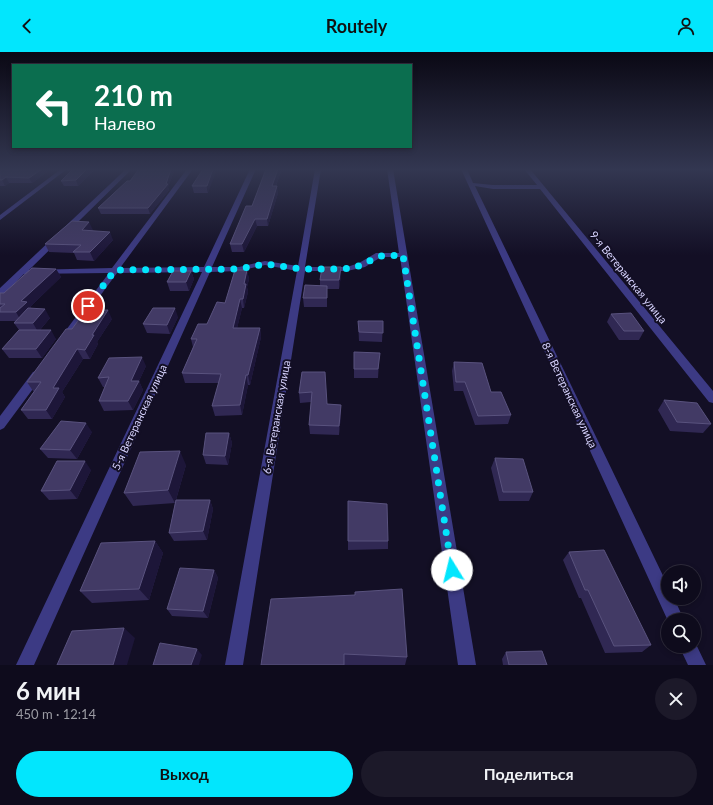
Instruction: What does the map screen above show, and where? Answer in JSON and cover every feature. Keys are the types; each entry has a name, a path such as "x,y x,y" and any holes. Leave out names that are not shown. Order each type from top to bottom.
{"street":[{"path":"0,218 27,198"},
{"path":"0,293 99,198"},
{"path":"60,345 169,198"},
{"name":"5-я Ветеранская улица","path":"25,665 240,198"},
{"name":"6-я Ветеранская улица","path":"234,665 313,198"},
{"path":"394,198 467,665"},
{"name":"8-я Ветеранская улица","path":"477,198 673,613"},
{"name":"9-я Ветеранская улица","path":"551,198 713,399"},
{"path":"22,272 239,269 265,264 301,269 347,269 362,265 380,256 403,255"},
{"path":"0,425 41,369"},
{"path":"691,653 697,665"}],"building":[{"path":"109,198 157,198 148,208 98,208"},
{"path":"255,198 273,198 267,219 255,219 242,244 230,244 246,206 252,206"},
{"path":"72,221 89,222 82,230 110,232 90,252 73,252 81,245 45,244"},
{"path":"322,267 341,267 339,280 320,280"},
{"path":"32,268 56,269 21,301 27,302 16,312 0,312 0,308 5,304 0,304 0,293 4,293"},
{"path":"235,270 247,270 243,299 240,299 233,328 260,328 248,375 246,375 240,405 212,406 221,374 182,373 197,339 191,339 198,324 207,324 217,302 225,303"},
{"path":"173,271 191,271 186,282 167,282"},
{"path":"305,285 327,286 327,298 303,298"},
{"path":"28,308 45,309 33,323 14,323"},
{"path":"153,308 175,308 167,325 143,324"},
{"path":"108,310 92,335 94,335 85,350 77,349 53,388 59,388 46,410 21,410 41,382 27,382 66,329 72,329 85,311"},
{"path":"631,313 644,331 624,331 611,314"},
{"path":"358,321 383,321 383,333 359,332"},
{"path":"19,330 51,330 36,349 2,349"},
{"path":"354,352 380,353 378,369 354,369"},
{"path":"142,357 131,381 139,381 128,401 99,401 109,377 98,378 109,358"},
{"path":"454,362 482,363 491,392 501,392 511,415 478,416 465,382 456,382"},
{"path":"302,372 325,372 327,404 341,405 339,426 309,425 312,392 299,393"},
{"path":"664,400 697,403 711,424 677,422"},
{"path":"61,421 86,423 70,450 40,449"},
{"path":"206,433 229,433 225,456 203,455"},
{"path":"180,451 168,490 124,493 140,452"},
{"path":"495,458 523,459 533,492 503,492"},
{"path":"57,461 85,461 70,490 41,491"},
{"path":"176,500 210,500 203,531 169,533"},
{"path":"348,501 387,504 388,541 348,541"},
{"path":"155,541 139,589 80,591 101,543"},
{"path":"604,550 651,645 614,646 588,590 585,590 569,552"},
{"path":"180,568 214,570 203,611 167,609"},
{"path":"402,589 407,657 344,654 344,665 261,665 271,599 355,595 355,592"},
{"path":"124,628 113,665 57,665 72,631"},
{"path":"160,643 197,649 191,665 153,665"},
{"path":"542,651 547,665 509,665 506,652"}],"route":[{"path":"88,306 115,270 239,269 248,266 265,264 301,269 347,269 362,265 380,256 403,255 452,570"}]}
